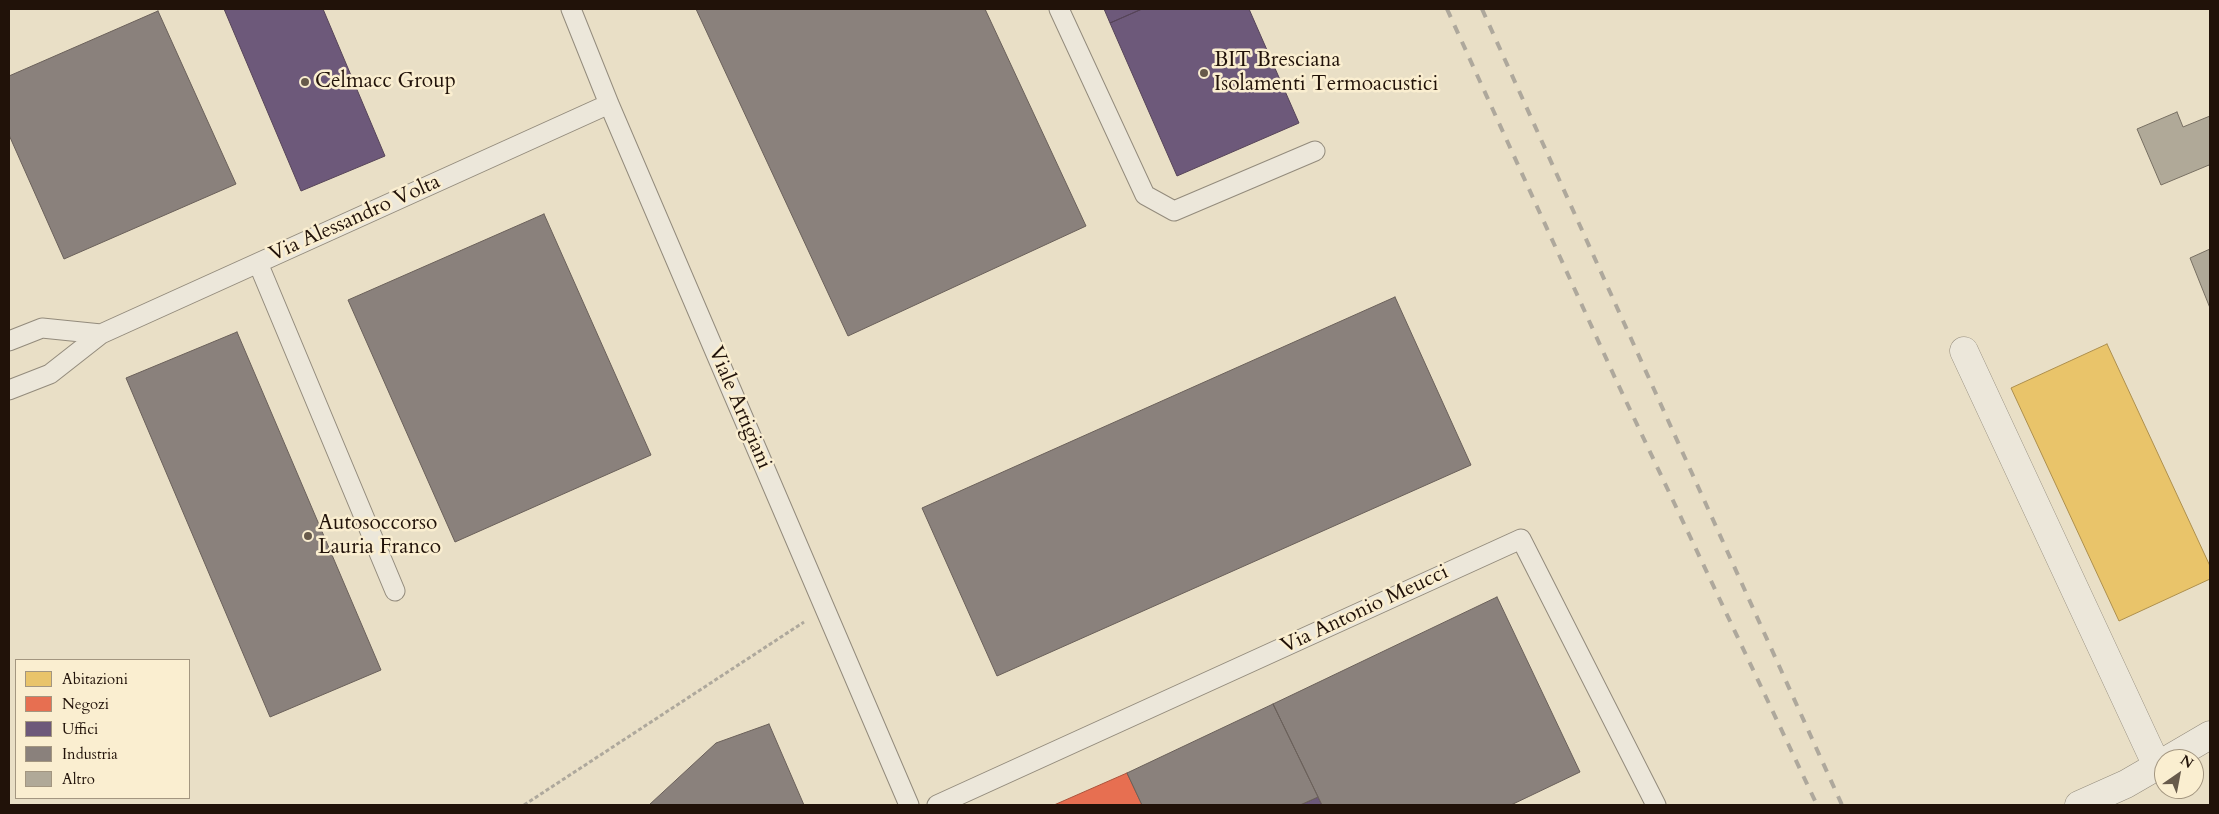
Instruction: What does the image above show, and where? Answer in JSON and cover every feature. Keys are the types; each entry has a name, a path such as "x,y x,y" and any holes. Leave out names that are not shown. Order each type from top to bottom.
{"street":[{"path":"1964,351 2157,749"},
{"path":"2186,749 2210,735"},
{"path":"2079,805 2128,795 2154,770"}],"lane":[{"name":"Viale Artigiani","path":"571,9 609,104 909,805"},
{"path":"1059,9 1145,195 1174,211 1315,151"},
{"name":"Via Alessandro Volta","path":"9,390 50,374 101,334 609,104"},
{"path":"258,263 395,591"},
{"path":"9,341 42,328 101,334"},
{"name":"Via Antonio Meucci","path":"937,805 1521,539 1656,805"}],"path":[{"path":"524,805 824,609"}],"building: Abitazioni":[{"path":"2107,344 2210,566 2210,579 2119,621 2011,388"}],"building: Negozi":[{"path":"1127,773 1142,805 1054,805"}],"building: Uffici":[{"name":"Celmacc Group","path":"224,9 323,9 385,156 301,191"},
{"path":"1104,9 1142,9 1110,23"},
{"name":"BIT Bresciana Isolamenti Termoacustici","path":"1142,9 1249,9 1299,123 1177,176 1110,23"},
{"path":"1318,797 1322,805 1300,805"}],"building: Industria":[{"path":"696,9 985,9 1086,226 848,336"},
{"path":"158,11 236,184 64,259 9,135 9,76"},
{"path":"544,214 651,455 455,542 348,300"},
{"path":"1395,297 1471,465 997,676 922,508"},
{"path":"237,332 381,670 270,717 126,378"},
{"path":"1497,597 1580,772 1511,805 1322,805 1273,704"},
{"path":"1273,704 1318,797 1300,805 1142,805 1127,773"},
{"path":"769,724 804,805 649,805 716,743"}],"building: Altro":[{"path":"2177,112 2183,127 2210,116 2210,168 2209,165 2161,185 2137,129"},
{"path":"2210,249 2210,308 2190,258"}],"railway":[{"path":"1447,9 1616,380 1817,805"},
{"path":"1482,9 1842,805"}],"place":[{"name":"BIT Bresciana Isolamenti Termoacustici","path":"1204,73"},
{"name":"Celmacc Group","path":"305,82"},
{"name":"Autosoccorso Lauria Franco","path":"308,536"}]}
